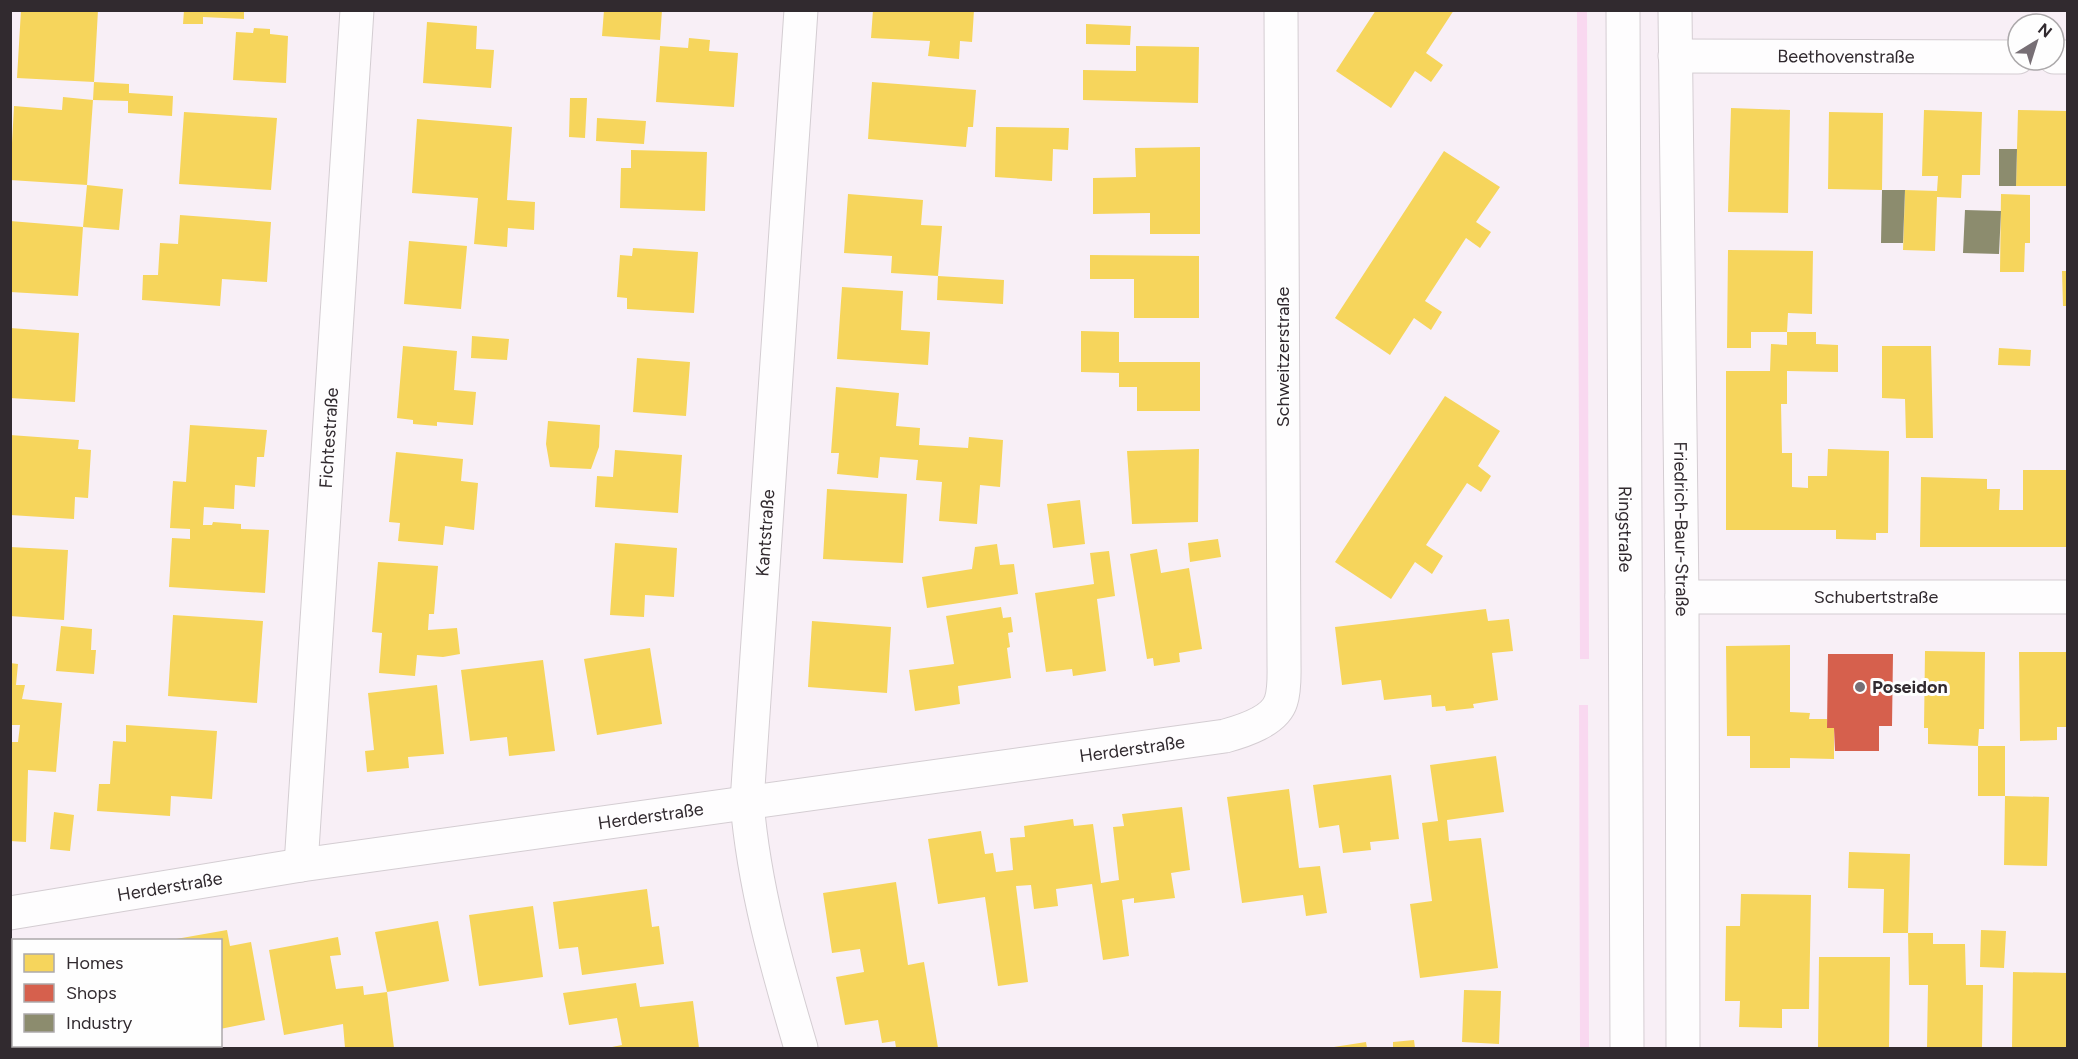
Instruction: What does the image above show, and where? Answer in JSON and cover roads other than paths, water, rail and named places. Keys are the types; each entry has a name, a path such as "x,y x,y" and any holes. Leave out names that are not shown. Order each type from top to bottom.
{"street":[{"name":"Fichtestraße","path":"301,865 357,10"},
{"name":"Kantstraße","path":"801,10 747,802 752,856 761,904 801,1048"},
{"name":"Schweitzerstraße","path":"1281,10 1284,662 1281,703"},
{"name":"Ringstraße","path":"1623,10 1627,1048"},
{"name":"Friedrich-Baur-Straße","path":"1674,10 1682,597 1683,1048"},
{"name":"Beethovenstraße","path":"1675,56 2006,57"},
{"name":"Schubertstraße","path":"1682,597 2067,597"},
{"name":"Herderstraße","path":"10,913 301,865 1225,736 1246,730 1267,718 1281,703"}],"place":[{"name":"Poseidon","path":"1860,687"}]}
